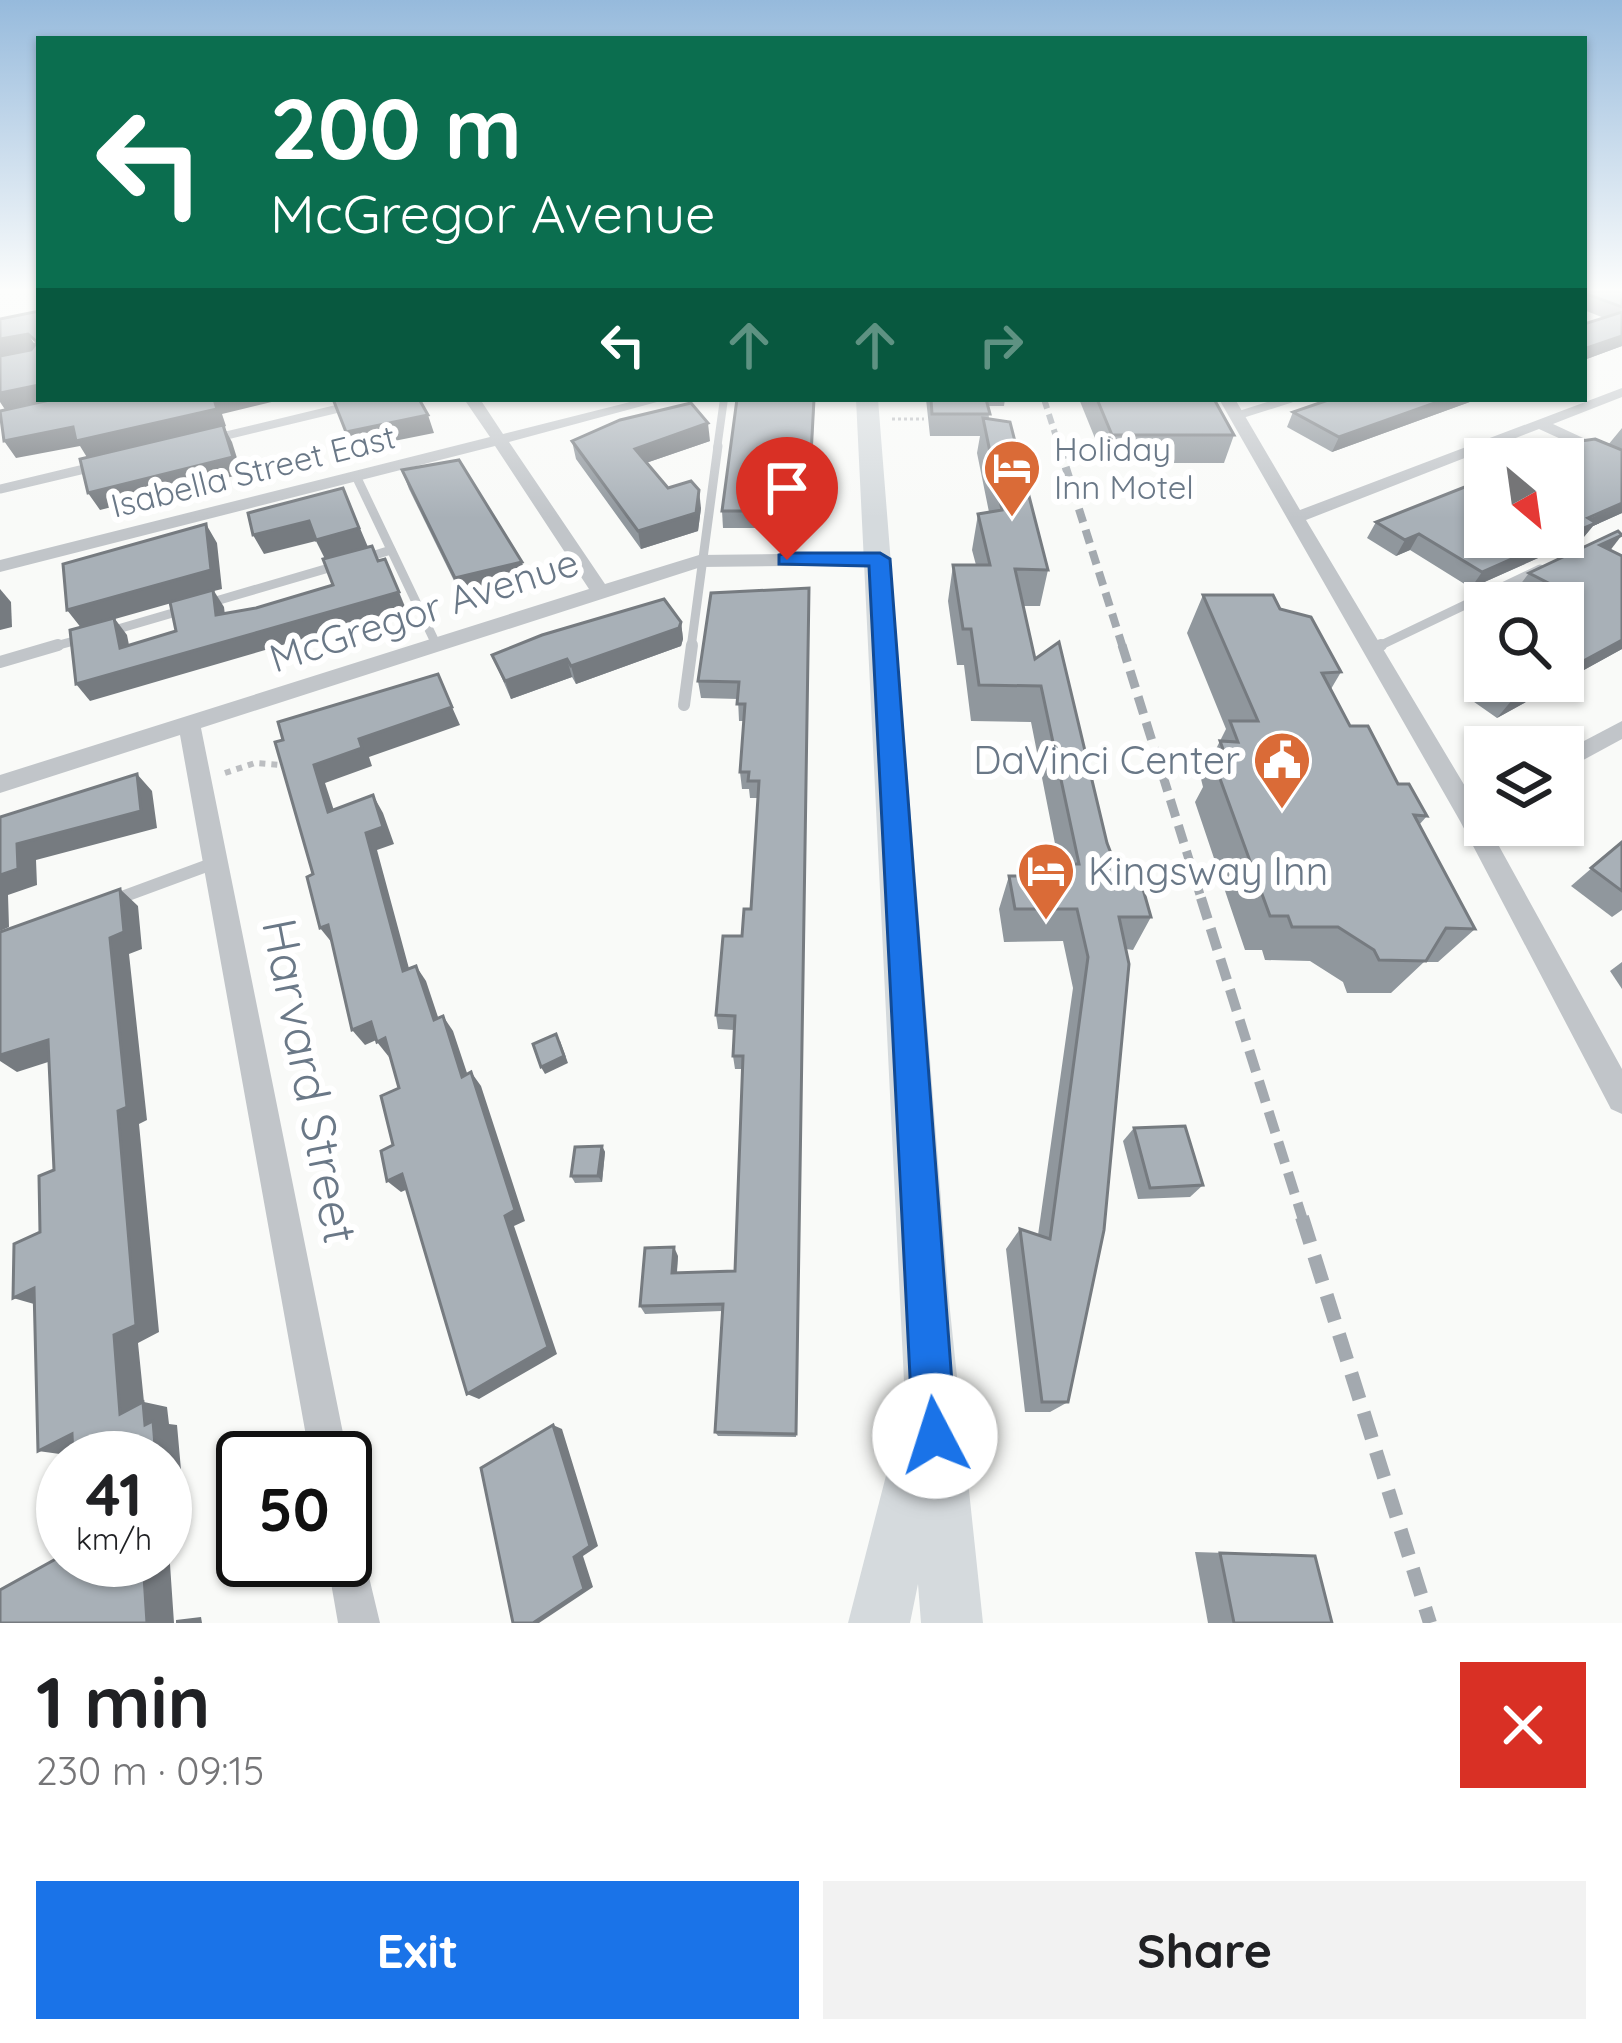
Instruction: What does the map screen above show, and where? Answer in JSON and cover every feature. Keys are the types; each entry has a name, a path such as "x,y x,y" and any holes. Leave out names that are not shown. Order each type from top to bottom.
{"main road":[{"path":"867,402 930,1389 952,1623"},
{"path":"879,1623 930,1389"},
{"path":"930,1389 968,1623"}],"street":[{"path":"1297,518 1622,392"},
{"path":"474,402 600,591"},
{"name":"Isabella Street East","path":"0,566 648,402"},
{"path":"1232,408 1372,650 1464,791"},
{"path":"1541,424 1622,462"},
{"name":"McGregor Avenue","path":"0,784 699,561 880,559"},
{"name":"Harvard Street","path":"189,723 323,1431"},
{"path":"1584,750 1622,729"},
{"path":"1495,846 1621,1089"},
{"path":"352,1587 359,1623"}],"lane":[{"path":"209,440 366,402"},
{"path":"684,705 699,561 724,402"},
{"path":"1232,408 1271,402"},
{"path":"0,489 116,461"},
{"path":"356,476 436,644"},
{"path":"0,662 391,550"},
{"path":"1372,650 1561,559"},
{"path":"87,910 218,862"}],"path":[{"path":"201,781 255,764 280,765"}],"building":[{"path":"0,367 36,367 36,386 0,393"},
{"path":"40,402 215,402 217,409 76,441 73,427 4,441 0,411"},
{"path":"334,402 421,402 428,415 346,432"},
{"path":"737,402 814,402 808,511 722,511"},
{"path":"931,402 987,402 990,414 932,414"},
{"path":"1098,402 1216,402 1234,435 1112,435"},
{"path":"1322,402 1438,402 1339,437 1293,412"},
{"path":"691,403 708,423 635,449 668,488 691,481 699,490 696,513 638,531 572,441 620,420"},
{"path":"983,418 1010,422 1048,570 1015,569 1035,659 1059,642 1107,843 1119,874 1139,875 1151,917 1119,917 1129,964 1104,1230 1068,1402 1042,1402 1020,1229 1050,1239 1088,957 1077,909 1015,909 1009,876 1038,876 1036,864 1079,864 1041,686 979,685 971,629 963,629 953,565 990,565 978,514 1002,510"},
{"path":"223,425 233,457 88,493 80,459"},
{"path":"1595,439 1622,450 1622,503 1588,518 1596,523 1584,528 1584,441"},
{"path":"459,460 522,562 455,578 402,470"},
{"path":"1464,487 1464,558 1514,558 1482,572 1419,534 1405,540 1376,522"},
{"path":"343,488 359,528 316,540 309,521 253,535 248,513"},
{"path":"206,524 211,570 67,610 63,564"},
{"path":"1618,531 1622,535 1600,545 1622,556 1622,640 1584,661 1584,582 1546,582 1529,573 1561,558 1584,558 1584,547"},
{"path":"372,546 378,561 385,559 399,592 76,684 70,630 114,618 120,648 176,631 170,602 213,590 216,615 256,608 333,585 323,559"},
{"path":"809,588 796,1434 715,1432 723,1304 640,1306 645,1248 674,1247 672,1273 735,1271 743,1056 733,1056 735,1016 716,1015 723,936 742,936 744,909 751,909 759,781 748,781 749,772 740,772 745,704 737,704 739,682 698,681 711,593"},
{"name":"DaVinci Center","path":"1203,595 1273,595 1280,609 1311,617 1341,672 1322,673 1350,726 1368,726 1398,784 1409,784 1427,816 1414,815 1475,929 1446,928 1426,961 1379,960 1374,950 1338,927 1292,927 1288,916 1270,916 1215,765 1229,765 1220,741 1238,742 1230,721 1258,721"},
{"path":"664,599 681,622 679,628 571,666 567,659 505,681 492,655 542,635"},
{"path":"438,674 452,707 359,739 362,748 314,765 328,812 373,795 383,827 366,833 403,971 416,966 434,1020 443,1016 462,1077 471,1072 515,1210 505,1216 548,1347 467,1394 402,1174 387,1181 381,1151 393,1145 381,1096 399,1088 385,1038 377,1042 371,1022 352,1030 328,925 320,928 307,877 313,874 275,742 283,740 278,722"},
{"path":"137,774 141,811 17,844 18,869 0,875 0,817"},
{"path":"1622,842 1622,891 1591,868"},
{"path":"120,889 124,932 110,938 127,1107 118,1111 136,1325 114,1335 120,1414 143,1402 145,1425 153,1421 154,1431 38,1431 34,1288 13,1298 14,1244 40,1232 39,1176 54,1170 48,1040 0,1055 0,932"},
{"path":"556,1034 564,1056 541,1067 533,1044"},
{"path":"1185,1126 1203,1185 1150,1188 1134,1128"},
{"path":"602,1146 598,1176 571,1176 575,1147"},
{"path":"553,1425 590,1546 574,1557 584,1589 533,1623 513,1623 481,1468"},
{"path":"1220,1553 1315,1556 1332,1623 1234,1623"},
{"path":"36,1570 36,1587 145,1587 147,1623 0,1623 0,1590"}],"railway":[{"path":"1045,402 1060,449"},
{"path":"1059,446 1123,648"},
{"path":"1122,645 1202,901"},
{"path":"1201,898 1303,1220"},
{"path":"1302,1217 1430,1623"}],"place":[{"name":"Holiday Inn Motel","path":"1012,519"},
{"name":"DaVinci Center","path":"1282,811"},
{"name":"Kingsway Inn","path":"1046,922"}],"route":[{"path":"787,560 880,559 935,1436"}]}
